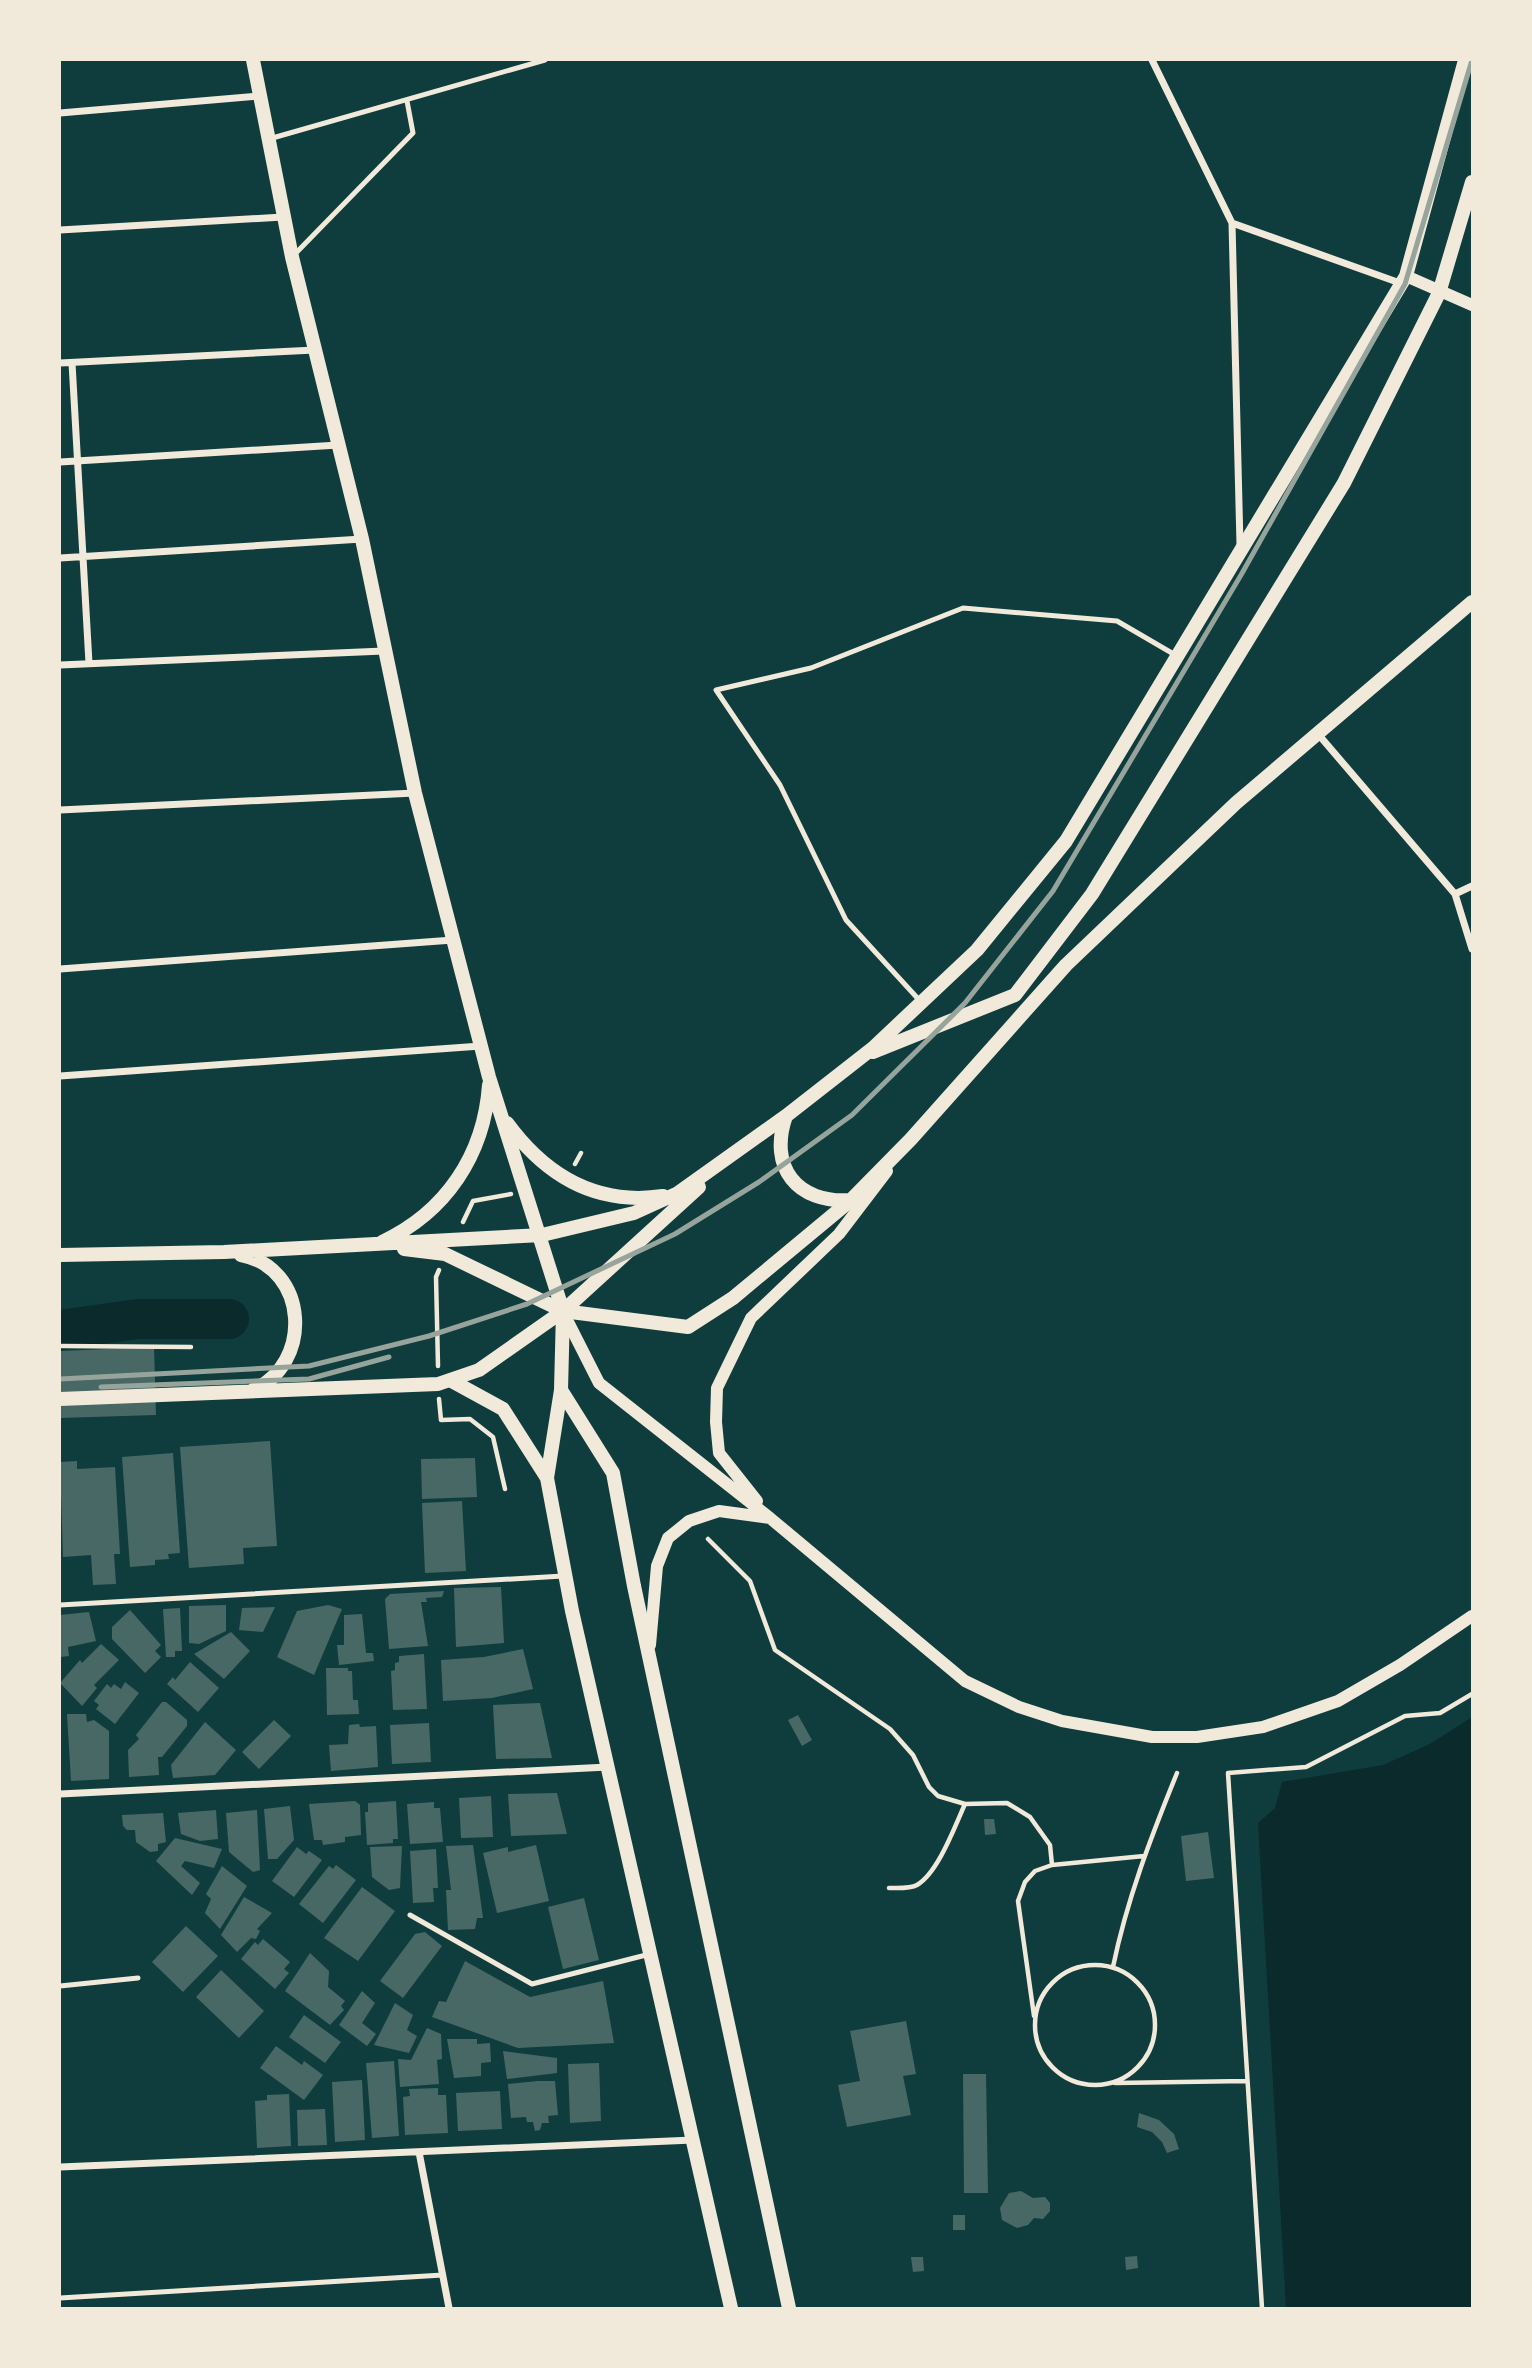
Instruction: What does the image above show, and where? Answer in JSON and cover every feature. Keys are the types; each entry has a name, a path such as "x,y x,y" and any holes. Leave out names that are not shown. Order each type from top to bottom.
{"main road":[{"path":"253,60 283,217 362,539 415,793 489,1077 542,1235 563,1311 561,1390 547,1478 608,1767 731,2308"},
{"path":"60,1255 224,1252 542,1235 634,1213 678,1193 786,1116 862,1057 977,950 1066,841 1403,279 1465,60"},
{"path":"862,1057 1014,996 1092,894 1344,483 1439,293 1472,182"},
{"path":"375,1245 445,1254 563,1311 688,1327 733,1298 851,1200 911,1139 1066,965 1236,803 1472,602"},
{"path":"375,1245 419,1221 454,1186 481,1135 489,1077"},
{"path":"501,1114 529,1152 567,1180 593,1191 621,1197 650,1198 678,1193"},
{"path":"786,1116 780,1148 783,1164 792,1179 803,1190 818,1198 851,1200"},
{"path":"60,1399 438,1384 480,1370 563,1311 747,1144"},
{"path":"224,1252 246,1256 272,1270 285,1285 295,1313 296,1333 287,1361 266,1383 248,1392"},
{"path":"450,1380 503,1409 547,1478"},
{"path":"561,1390 613,1473 649,1656 789,2308"}],"street":[{"path":"1152,60 1232,223 1241,551"},
{"path":"60,113 260,96"},
{"path":"60,230 283,217"},
{"path":"1232,223 1403,279 1472,305"},
{"path":"60,363 315,350"},
{"path":"72,363 89,663"},
{"path":"60,462 338,445"},
{"path":"60,558 362,539"},
{"path":"60,664 384,651"},
{"path":"1318,734 1455,894 1472,949"},
{"path":"60,810 415,793"},
{"path":"1455,894 1472,886"},
{"path":"60,969 454,940"},
{"path":"60,1076 482,1046"},
{"path":"770,1518 719,1453 717,1388 731,1353 751,1318 839,1234 911,1139"},
{"path":"563,1311 599,1383 770,1518 965,1681 1019,1707 1062,1721 1152,1737 1197,1737 1263,1727 1338,1701 1400,1665 1472,1616"},
{"path":"649,1656 657,1566 668,1538 689,1521 719,1511 770,1518"},
{"path":"60,1794 608,1767"},
{"path":"60,2167 693,2140"},
{"path":"419,2152 449,2308"}],"lane":[{"path":"269,139 545,60"},
{"path":"292,257 413,133 407,101"},
{"path":"922,1002 846,920 780,785 716,690 811,668 963,608 1117,621 1177,656"},
{"path":"60,1605 566,1576"},
{"path":"410,1915 532,1984 650,1954"},
{"path":"60,1986 138,1979"},
{"path":"60,2298 443,2275"}],"path":[{"path":"60,1346 191,1348"},
{"path":"441,1420 470,1419 493,1437 505,1489"},
{"path":"708,1539 750,1581 775,1650 890,1729 913,1755 929,1787 939,1796 965,1804 1007,1803 1030,1817 1050,1845 1052,1865"},
{"path":"1262,2308 1228,1773 1306,1767 1405,1716 1440,1713 1472,1694"},
{"path":"1113,1967 1123,1919 1143,1856 1177,1773"},
{"path":"889,1888 916,1886 926,1876 943,1852 965,1804"},
{"path":"1143,1856 1052,1865 1035,1871 1025,1882 1018,1901 1036,2030 1044,2056 1056,2071 1081,2083 1247,2081"},
{"path":"1036,2030 1040,2001 1058,1978 1084,1965 1113,1967 1135,1979 1146,1991 1155,2014 1155,2031 1143,2062 1124,2078 1109,2083"}],"water":[{"path":"1472,1717 1472,2308 1286,2308 1258,1823 1275,1808 1282,1782 1383,1765 1430,1744"}],"building":[{"path":"154,1347 156,1415 60,1418 60,1351"},
{"path":"270,1441 277,1546 243,1548 244,1564 189,1568 180,1447"},
{"path":"173,1453 180,1553 168,1554 169,1559 155,1560 155,1565 130,1567 122,1457"},
{"path":"475,1458 477,1497 422,1499 421,1459"},
{"path":"77,1461 77,1469 115,1467 120,1554 114,1554 116,1584 93,1585 91,1555 63,1557 60,1462"},
{"path":"462,1501 466,1571 425,1573 422,1503"},
{"path":"501,1587 504,1643 456,1647 454,1588"},
{"path":"444,1591 442,1597 426,1598 427,1602 421,1602 428,1646 389,1649 385,1599 390,1594"},
{"path":"226,1605 226,1631 199,1644 189,1643 189,1606"},
{"path":"328,1605 342,1609 314,1675 277,1657 297,1611"},
{"path":"275,1607 263,1632 239,1630 242,1608"},
{"path":"180,1608 182,1651 175,1651 175,1657 166,1657 163,1609"},
{"path":"130,1610 161,1645 155,1651 161,1657 145,1673 112,1639 112,1627"},
{"path":"89,1612 96,1641 68,1647 69,1656 60,1657 60,1615"},
{"path":"362,1614 366,1653 373,1653 374,1661 339,1665 337,1645 344,1645 344,1615"},
{"path":"231,1632 250,1651 224,1679 194,1654"},
{"path":"101,1644 119,1660 94,1685 97,1688 82,1706 60,1683 80,1660 82,1663"},
{"path":"523,1649 533,1689 492,1698 443,1701 441,1660 484,1657"},
{"path":"424,1654 427,1709 393,1710 391,1671 395,1670 395,1663 399,1662 399,1656"},
{"path":"190,1662 219,1688 198,1712 167,1684 173,1677 175,1680"},
{"path":"326,1668 348,1668 348,1671 352,1671 353,1700 358,1700 359,1714 327,1715"},
{"path":"125,1682 139,1693 115,1724 96,1709 99,1705 94,1701 107,1684 111,1688 114,1684 121,1689"},
{"path":"162,1702 166,1702 187,1720 187,1726 162,1757 158,1757 159,1775 129,1777 128,1750 139,1739 136,1735"},
{"path":"540,1703 552,1758 496,1759 493,1705"},
{"path":"67,1714 86,1714 87,1722 94,1720 109,1731 109,1779 71,1781"},
{"path":"798,1715 812,1740 802,1746 788,1720"},
{"path":"274,1720 291,1736 259,1769 242,1752"},
{"path":"205,1722 236,1750 215,1775 173,1778 171,1765"},
{"path":"429,1723 431,1762 392,1764 390,1725"},
{"path":"359,1724 360,1727 376,1726 378,1767 331,1771 329,1745 348,1744 349,1725"},
{"path":"557,1793 567,1834 511,1836 508,1794"},
{"path":"491,1796 493,1837 461,1838 459,1798"},
{"path":"355,1801 360,1805 361,1835 345,1837 345,1842 323,1845 322,1840 314,1840 309,1804"},
{"path":"396,1801 398,1839 393,1839 393,1843 367,1845 365,1812 368,1812 368,1803"},
{"path":"434,1802 434,1808 440,1808 443,1842 410,1844 407,1804"},
{"path":"290,1806 294,1840 277,1859 268,1859 264,1809"},
{"path":"216,1810 218,1839 200,1841 181,1834 178,1813"},
{"path":"257,1810 260,1870 253,1872 229,1852 226,1813"},
{"path":"163,1813 166,1842 158,1844 158,1851 150,1852 136,1842 135,1830 127,1830 123,1826 122,1815"},
{"path":"984,1819 994,1819 996,1834 985,1835"},
{"path":"1208,1832 1214,1878 1186,1881 1181,1836"},
{"path":"175,1838 222,1849 214,1868 185,1861 181,1866 200,1883 192,1895 156,1861"},
{"path":"473,1845 483,1918 477,1918 475,1929 448,1930 446,1890 451,1890 446,1846"},
{"path":"536,1845 549,1901 497,1913 483,1853 508,1847 508,1852"},
{"path":"402,1846 400,1888 389,1890 372,1877 370,1847"},
{"path":"297,1847 322,1860 294,1897 272,1881"},
{"path":"436,1849 438,1888 433,1888 434,1902 413,1903 410,1851"},
{"path":"336,1865 356,1880 323,1923 299,1904 329,1866 333,1869"},
{"path":"222,1866 247,1886 220,1929 205,1913 211,1899 206,1894"},
{"path":"362,1887 395,1911 358,1961 324,1938"},
{"path":"244,1897 272,1913 257,1929 260,1931 256,1939 251,1938 237,1952 221,1935"},
{"path":"584,1898 599,1960 563,1969 548,1907"},
{"path":"186,1926 218,1956 183,1992 152,1962"},
{"path":"425,1932 442,1946 403,1998 380,1981 415,1934"},
{"path":"263,1939 290,1962 284,1969 289,1973 275,1989 241,1959 255,1942 258,1945"},
{"path":"310,1953 329,1971 328,1987 345,2001 341,2006 344,2010 330,2025 285,1991"},
{"path":"465,1961 530,1997 603,1981 614,2043 518,2048 432,2017 439,2001 446,2002"},
{"path":"221,1970 264,2011 239,2038 196,1997"},
{"path":"362,1991 375,2003 362,2023 376,2034 367,2046 339,2025"},
{"path":"395,2003 413,2015 407,2030 417,2036 409,2053 374,2045"},
{"path":"304,2015 341,2042 325,2063 289,2037"},
{"path":"906,2021 916,2074 903,2076 911,2115 847,2127 838,2085 860,2081 850,2031"},
{"path":"427,2028 441,2034 442,2059 437,2060 439,2084 400,2087 398,2059 411,2060"},
{"path":"447,2039 477,2039 477,2044 490,2043 491,2062 481,2063 481,2076 454,2078"},
{"path":"276,2046 302,2065 304,2061 323,2075 304,2100 260,2068"},
{"path":"503,2051 557,2058 557,2073 507,2079"},
{"path":"394,2061 399,2136 372,2138 366,2063"},
{"path":"599,2063 601,2121 570,2123 568,2064"},
{"path":"963,2074 986,2074 988,2193 964,2193"},
{"path":"362,2080 365,2140 335,2142 332,2082"},
{"path":"555,2081 558,2115 548,2116 549,2123 542,2123 540,2130 535,2131 533,2122 527,2122 526,2117 511,2118 508,2084"},
{"path":"438,2088 438,2095 446,2095 448,2133 405,2135 403,2097 410,2096 409,2089"},
{"path":"500,2091 502,2129 458,2131 456,2093"},
{"path":"289,2094 291,2146 257,2148 255,2101 267,2100 267,2095"},
{"path":"325,2109 327,2145 298,2146 297,2110"},
{"path":"1139,2113 1159,2120 1174,2134 1179,2149 1167,2153 1162,2142 1152,2132 1137,2127"},
{"path":"1021,2191 1033,2198 1045,2197 1050,2203 1050,2211 1043,2219 1034,2218 1028,2225 1017,2228 1002,2220 1000,2208 1009,2193"},
{"path":"953,2215 965,2215 965,2230 953,2230"},
{"path":"1137,2256 1138,2268 1126,2270 1125,2257"},
{"path":"911,2257 923,2257 924,2271 913,2272"}],"waterway":[{"path":"60,1330 138,1319 229,1319"}],"railway":[{"path":"60,1379 309,1366 429,1336 527,1304 675,1234 759,1182 852,1115 965,1003 1053,891 1241,575 1405,284 1472,60"},
{"path":"101,1387 309,1379 389,1357"}]}
